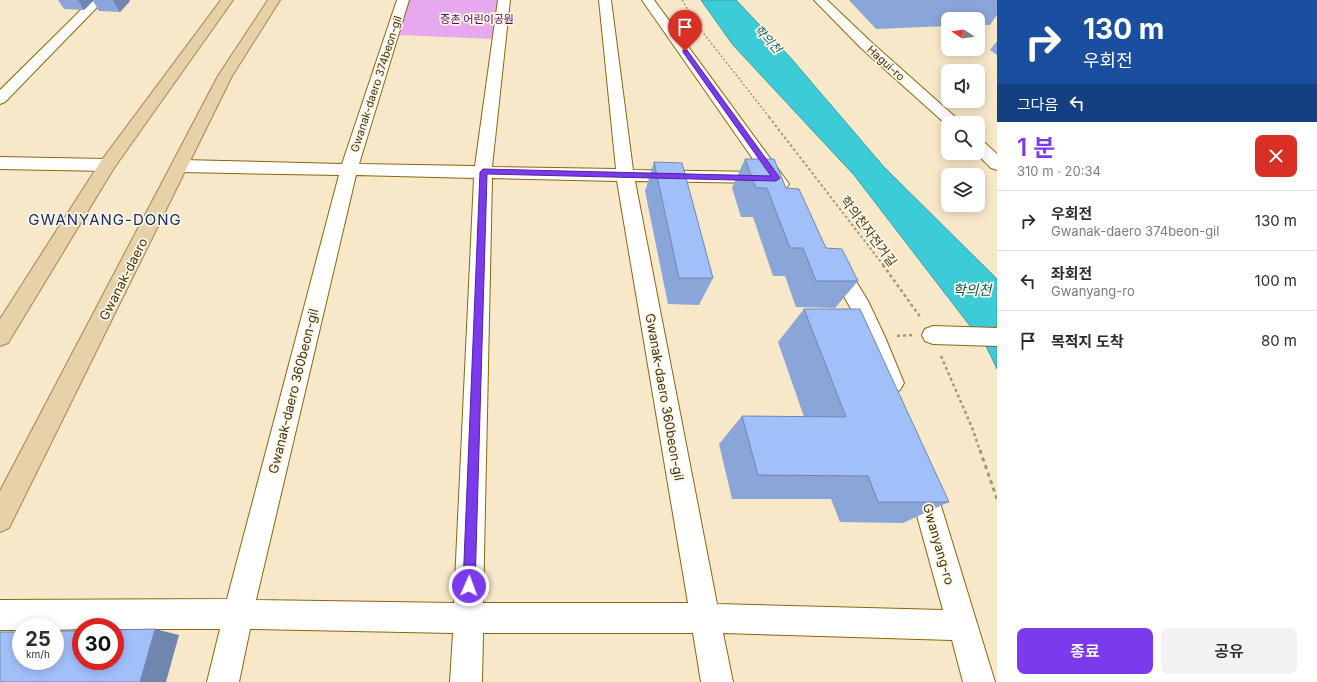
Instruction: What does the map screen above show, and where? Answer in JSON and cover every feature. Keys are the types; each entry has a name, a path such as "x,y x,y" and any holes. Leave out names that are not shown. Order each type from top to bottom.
{"main road":[{"path":"0,337 107,165 227,0"},
{"name":"Gwanak-daero","path":"0,519 181,166 225,76 274,0"}],"street":[{"path":"0,99 98,0"},
{"name":"Gwanak-daero 374beon-gil","path":"349,169 404,0"},
{"path":"466,682 483,172 504,0"},
{"path":"605,0 625,175"},
{"path":"648,0 789,197"},
{"name":"Hagui-ro","path":"820,0 866,45 946,116"},
{"path":"985,153 997,164"},
{"path":"0,163 107,165"},
{"name":"Gwanak-daero 374beon-gil","path":"181,166 776,178"},
{"name":"Gwanak-daero 360beon-gil","path":"223,682 238,614 349,169"},
{"name":"Gwanak-daero 360beon-gil","path":"625,175 717,682"},
{"path":"824,247 845,279 875,336 898,405"},
{"path":"940,335 997,337"},
{"name":"Gwanyang-ro","path":"916,466 979,682"},
{"path":"0,615 238,614 468,618 705,618 962,625"}],"path":[{"name":"학의천자전거길","path":"682,0 697,25 940,335 997,499"},
{"path":"875,336 940,335"}],"green space":[{"name":"증촌 어린이공원","path":"409,0 499,0 495,39 397,35"}],"water":[{"name":"학의천","path":"701,0 736,0 789,56 884,167 997,279 997,369 987,348 854,175 733,45"}],"building":[{"path":"745,159 774,159 786,188 799,189 826,248 842,249 858,281 816,281 803,248 790,248 767,188 756,188"},
{"path":"654,162 682,163 713,278 679,278"},
{"path":"804,309 860,309 949,502 878,502 868,476 758,475 742,416 846,417"},
{"path":"155,629 140,682 0,682 0,632 12,632 12,670 64,670 64,631 72,631 72,670 124,670 124,630"}],"district":[{"name":"GWANYANG-DONG","path":"105,219"}],"route":[{"path":"469,586 483,172 776,178 685,51"}]}
